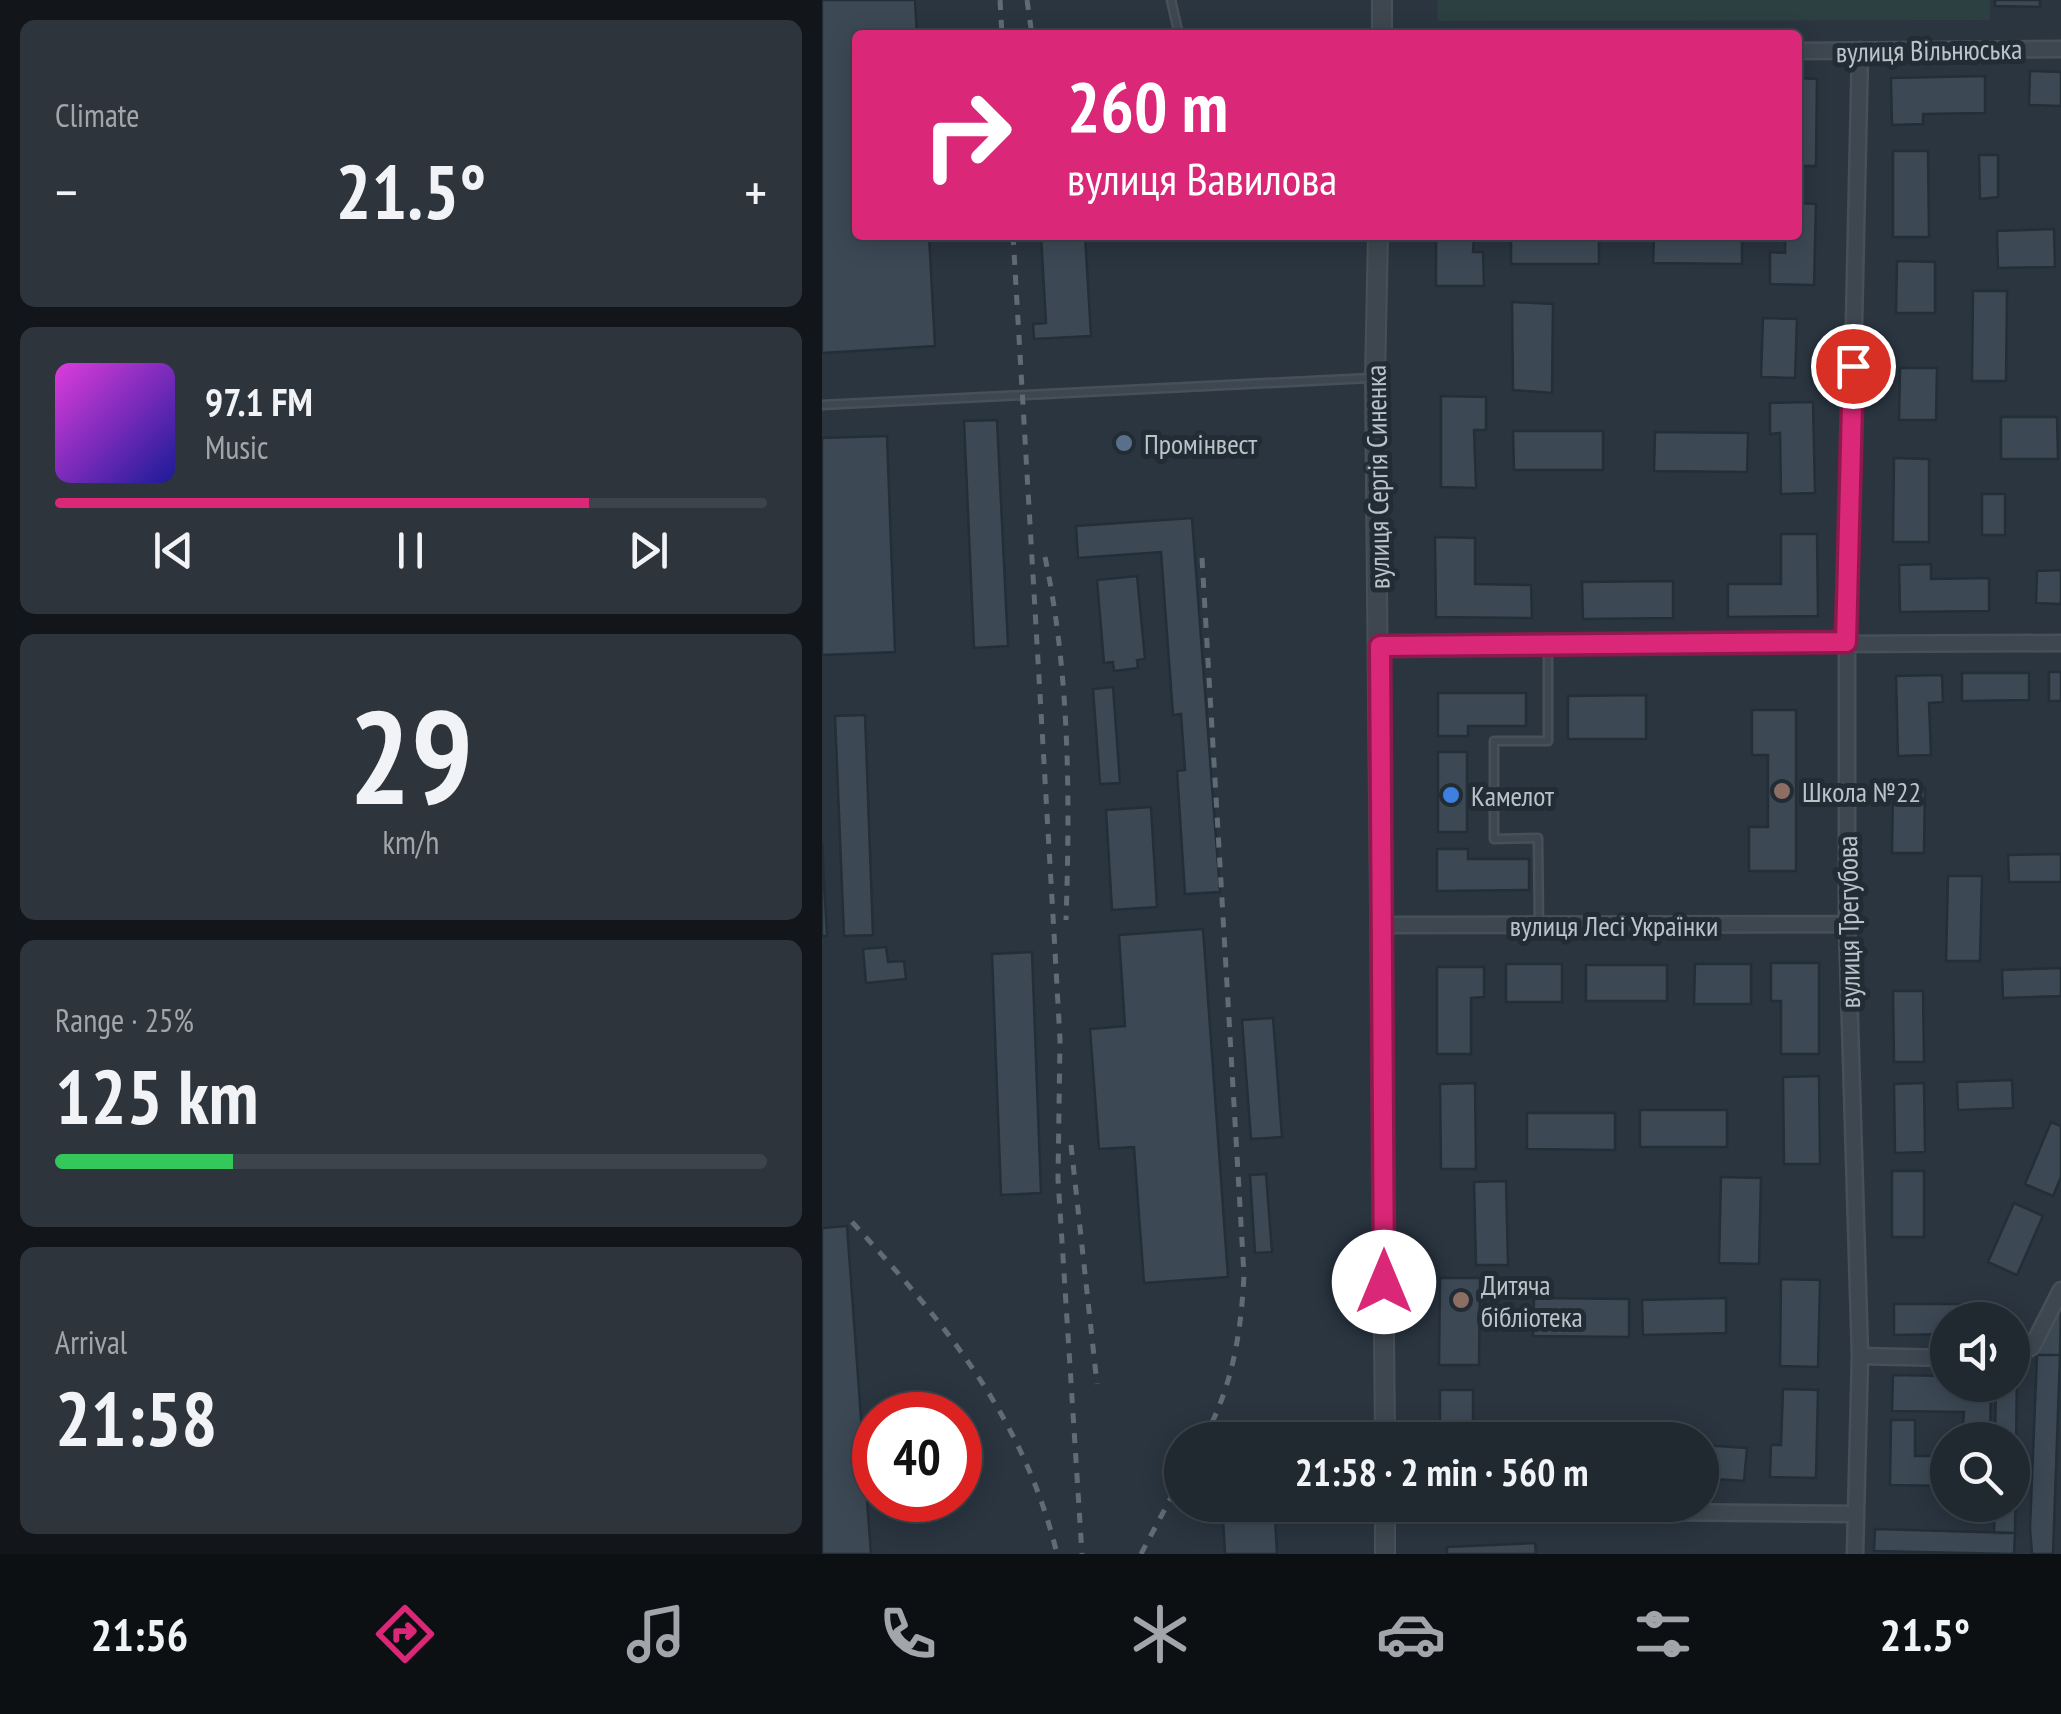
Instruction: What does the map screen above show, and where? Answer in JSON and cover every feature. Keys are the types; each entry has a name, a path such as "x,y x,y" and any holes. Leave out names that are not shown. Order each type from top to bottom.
{"street":[{"path":"1382,0 1382,30"},
{"name":"вулиця Вільнюська","path":"1802,51 2060,48"},
{"name":"вулиця Трегубова","path":"1855,1554 1860,1356 1846,924 1846,642 1860,50"},
{"name":"вулиця Сергія Синенка","path":"1378,240 1375,378 1385,1422"},
{"path":"1380,646 2060,643"},
{"name":"вулиця Лесі Українки","path":"1382,925 1846,924"},
{"path":"2030,1348 2060,1290"},
{"path":"1860,1356 1930,1358"},
{"path":"1719,1512 1854,1514"},
{"path":"1385,1522 1385,1554"}],"lane":[{"path":"1171,0 1178,30"},
{"path":"822,406 1375,378"},
{"path":"1539,926 1538,838 1494,838 1494,741 1548,741 1548,644"}],"green space":[{"path":"1437,0 1990,0 1990,20 1438,21"}],"building":[{"path":"822,0 915,0 917,30 852,30 852,240 929,240 935,346 822,353"},
{"path":"1995,0 2040,0 2040,7 1995,6"},
{"path":"2030,71 2061,72 2061,106 2029,105"},
{"path":"1985,76 1985,113 1923,114 1923,124 1892,125 1891,78"},
{"path":"1802,78 1817,79 1816,166 1802,166"},
{"path":"1893,151 1928,151 1929,237 1893,237"},
{"path":"1979,155 1998,155 1998,197 1980,199"},
{"path":"1802,203 1816,204 1814,285 1770,284 1770,252 1785,253 1785,240 1802,240"},
{"path":"2054,229 2055,267 1998,268 1997,231"},
{"path":"1041,240 1085,240 1091,336 1034,339 1033,324 1046,323"},
{"path":"1436,240 1474,240 1473,252 1483,252 1484,286 1436,286"},
{"path":"1511,240 1599,240 1599,264 1511,264"},
{"path":"1654,240 1742,240 1742,264 1653,263"},
{"path":"1897,261 1935,262 1935,313 1896,313"},
{"path":"1973,291 2007,291 2006,381 1972,381"},
{"path":"1512,302 1553,304 1552,393 1513,390"},
{"path":"1763,318 1797,319 1795,378 1761,377"},
{"path":"1900,368 1937,368 1936,420 1899,420"},
{"path":"1441,396 1486,397 1486,430 1474,430 1476,488 1441,487"},
{"path":"1813,402 1815,493 1781,494 1780,433 1770,434 1770,403"},
{"path":"2001,417 2057,417 2058,459 2001,459"},
{"path":"997,420 1008,646 974,648 964,421"},
{"path":"1513,431 1603,431 1603,470 1514,470"},
{"path":"1655,432 1748,433 1747,472 1654,471"},
{"path":"887,436 895,652 822,655 822,438"},
{"path":"1894,458 1929,459 1929,542 1893,542"},
{"path":"1982,494 2005,494 2005,535 1982,535"},
{"path":"1192,518 1220,892 1185,894 1177,771 1185,770 1181,714 1173,715 1161,552 1078,558 1076,526"},
{"path":"1781,534 1817,534 1818,616 1728,617 1728,584 1781,584"},
{"path":"1435,537 1475,538 1475,584 1531,585 1532,618 1436,617"},
{"path":"1931,564 1931,579 1989,578 1989,611 1900,612 1899,565"},
{"path":"2061,570 2061,604 2036,603 2037,571"},
{"path":"1137,576 1145,659 1137,660 1138,668 1114,671 1113,662 1104,663 1097,580"},
{"path":"1673,581 1673,618 1583,619 1582,582"},
{"path":"2049,672 2061,672 2061,701 2049,701"},
{"path":"1962,673 2029,673 2029,700 1962,701"},
{"path":"1942,675 1943,702 1929,703 1931,755 1898,756 1896,676"},
{"path":"1113,687 1120,783 1100,784 1093,689"},
{"path":"1438,693 1526,693 1526,726 1468,726 1468,736 1438,736"},
{"path":"1646,695 1646,739 1568,739 1568,696"},
{"name":"Школа №22","path":"1752,710 1796,710 1796,871 1749,871 1749,827 1768,827 1768,755 1752,755"},
{"path":"865,715 873,935 844,936 835,716"},
{"path":"1438,752 1467,752 1467,832 1438,832"},
{"path":"1893,788 1925,788 1924,853 1892,853"},
{"path":"1151,807 1157,907 1112,910 1106,810"},
{"path":"822,842 827,936 822,936"},
{"path":"1437,849 1468,849 1468,859 1529,859 1529,890 1437,891"},
{"path":"2061,854 2061,882 2009,882 2008,855"},
{"path":"1948,876 1982,876 1980,961 1946,961"},
{"path":"1203,929 1228,1277 1144,1283 1134,1147 1099,1149 1090,1029 1125,1026 1119,935"},
{"path":"886,947 888,962 904,961 906,979 866,983 863,949"},
{"path":"1032,952 1041,1193 1001,1195 992,954"},
{"path":"1771,963 1819,963 1819,1054 1781,1054 1781,1001 1771,1001"},
{"path":"1506,964 1562,964 1562,1002 1506,1002"},
{"path":"1695,964 1751,964 1751,1004 1694,1004"},
{"path":"1586,965 1667,965 1667,1001 1586,1001"},
{"path":"1437,967 1484,967 1484,997 1471,998 1471,1054 1437,1054"},
{"path":"2061,968 2061,996 2003,998 2002,970"},
{"path":"1893,991 1923,991 1924,1062 1894,1062"},
{"path":"1273,1018 1282,1137 1251,1139 1242,1020"},
{"path":"1819,1076 1820,1164 1784,1164 1783,1077"},
{"path":"2012,1080 2013,1108 1958,1110 1957,1082"},
{"path":"1475,1083 1476,1169 1441,1169 1440,1084"},
{"path":"1924,1083 1925,1152 1895,1153 1894,1084"},
{"path":"1640,1110 1727,1110 1727,1147 1640,1147"},
{"path":"1527,1113 1615,1113 1615,1150 1527,1149"},
{"path":"2051,1122 2061,1126 2061,1177 2053,1196 2025,1184"},
{"path":"1892,1171 1924,1171 1924,1237 1892,1237"},
{"path":"1266,1174 1272,1252 1255,1253 1250,1175"},
{"path":"1721,1177 1761,1178 1759,1264 1719,1263"},
{"path":"1506,1181 1508,1265 1476,1265 1474,1182"},
{"path":"2014,1203 2043,1216 2017,1275 1988,1262"},
{"path":"847,1226 859,1392 852,1392 852,1522 869,1522 871,1554 822,1554 822,1228"},
{"path":"1440,1278 1480,1278 1479,1365 1439,1365"},
{"path":"1781,1279 1820,1280 1818,1367 1780,1366"},
{"path":"1534,1298 1629,1299 1629,1337 1533,1336"},
{"path":"1726,1298 1726,1333 1643,1335 1642,1300"},
{"path":"2061,1301 2060,1355 2037,1355"},
{"path":"1894,1304 1930,1304 1930,1334 1894,1335"},
{"path":"2037,1355 2060,1355 2053,1554 2032,1554"},
{"path":"1893,1375 1930,1376 1930,1402 1991,1402 1990,1422 1963,1422 1964,1412 1892,1411"},
{"path":"1783,1389 1818,1390 1816,1478 1770,1477 1771,1445 1781,1445"},
{"path":"1440,1390 1473,1390 1473,1422 1440,1422"},
{"path":"1996,1402 2017,1402 2016,1422 1995,1422"},
{"path":"1891,1420 1915,1420 1915,1456 1930,1456 1930,1486 1890,1485"},
{"path":"1719,1446 1747,1448 1744,1481 1719,1479"},
{"path":"1223,1522 1275,1522 1277,1554 1225,1554"},
{"path":"1994,1522 2015,1522 2015,1533 1994,1533"},
{"path":"1875,1529 2015,1533 2014,1554 1874,1551"},
{"path":"1535,1543 1536,1554 1447,1554 1447,1547"}],"railway":[{"path":"1000,0 1002,30"},
{"path":"1027,0 1031,30"},
{"path":"1013,240 1060,1040 1058,1179 1082,1554"},
{"path":"1045,557 1064,692 1066,920"},
{"path":"1202,558 1244,1275 1233,1360 1212,1422"},
{"path":"1071,1145 1097,1384"},
{"path":"852,1222 919,1297 977,1375 1024,1459 1057,1554"},
{"path":"1141,1554 1164,1511"}],"place":[{"name":"Промінвест","path":"1124,443"},
{"name":"Школа №22","path":"1782,791"},
{"name":"Камелот","path":"1451,795"},
{"name":"Дитяча бібліотека","path":"1461,1300"}],"route":[{"path":"1384,1282 1380,646 1846,642 1853,366"}]}
